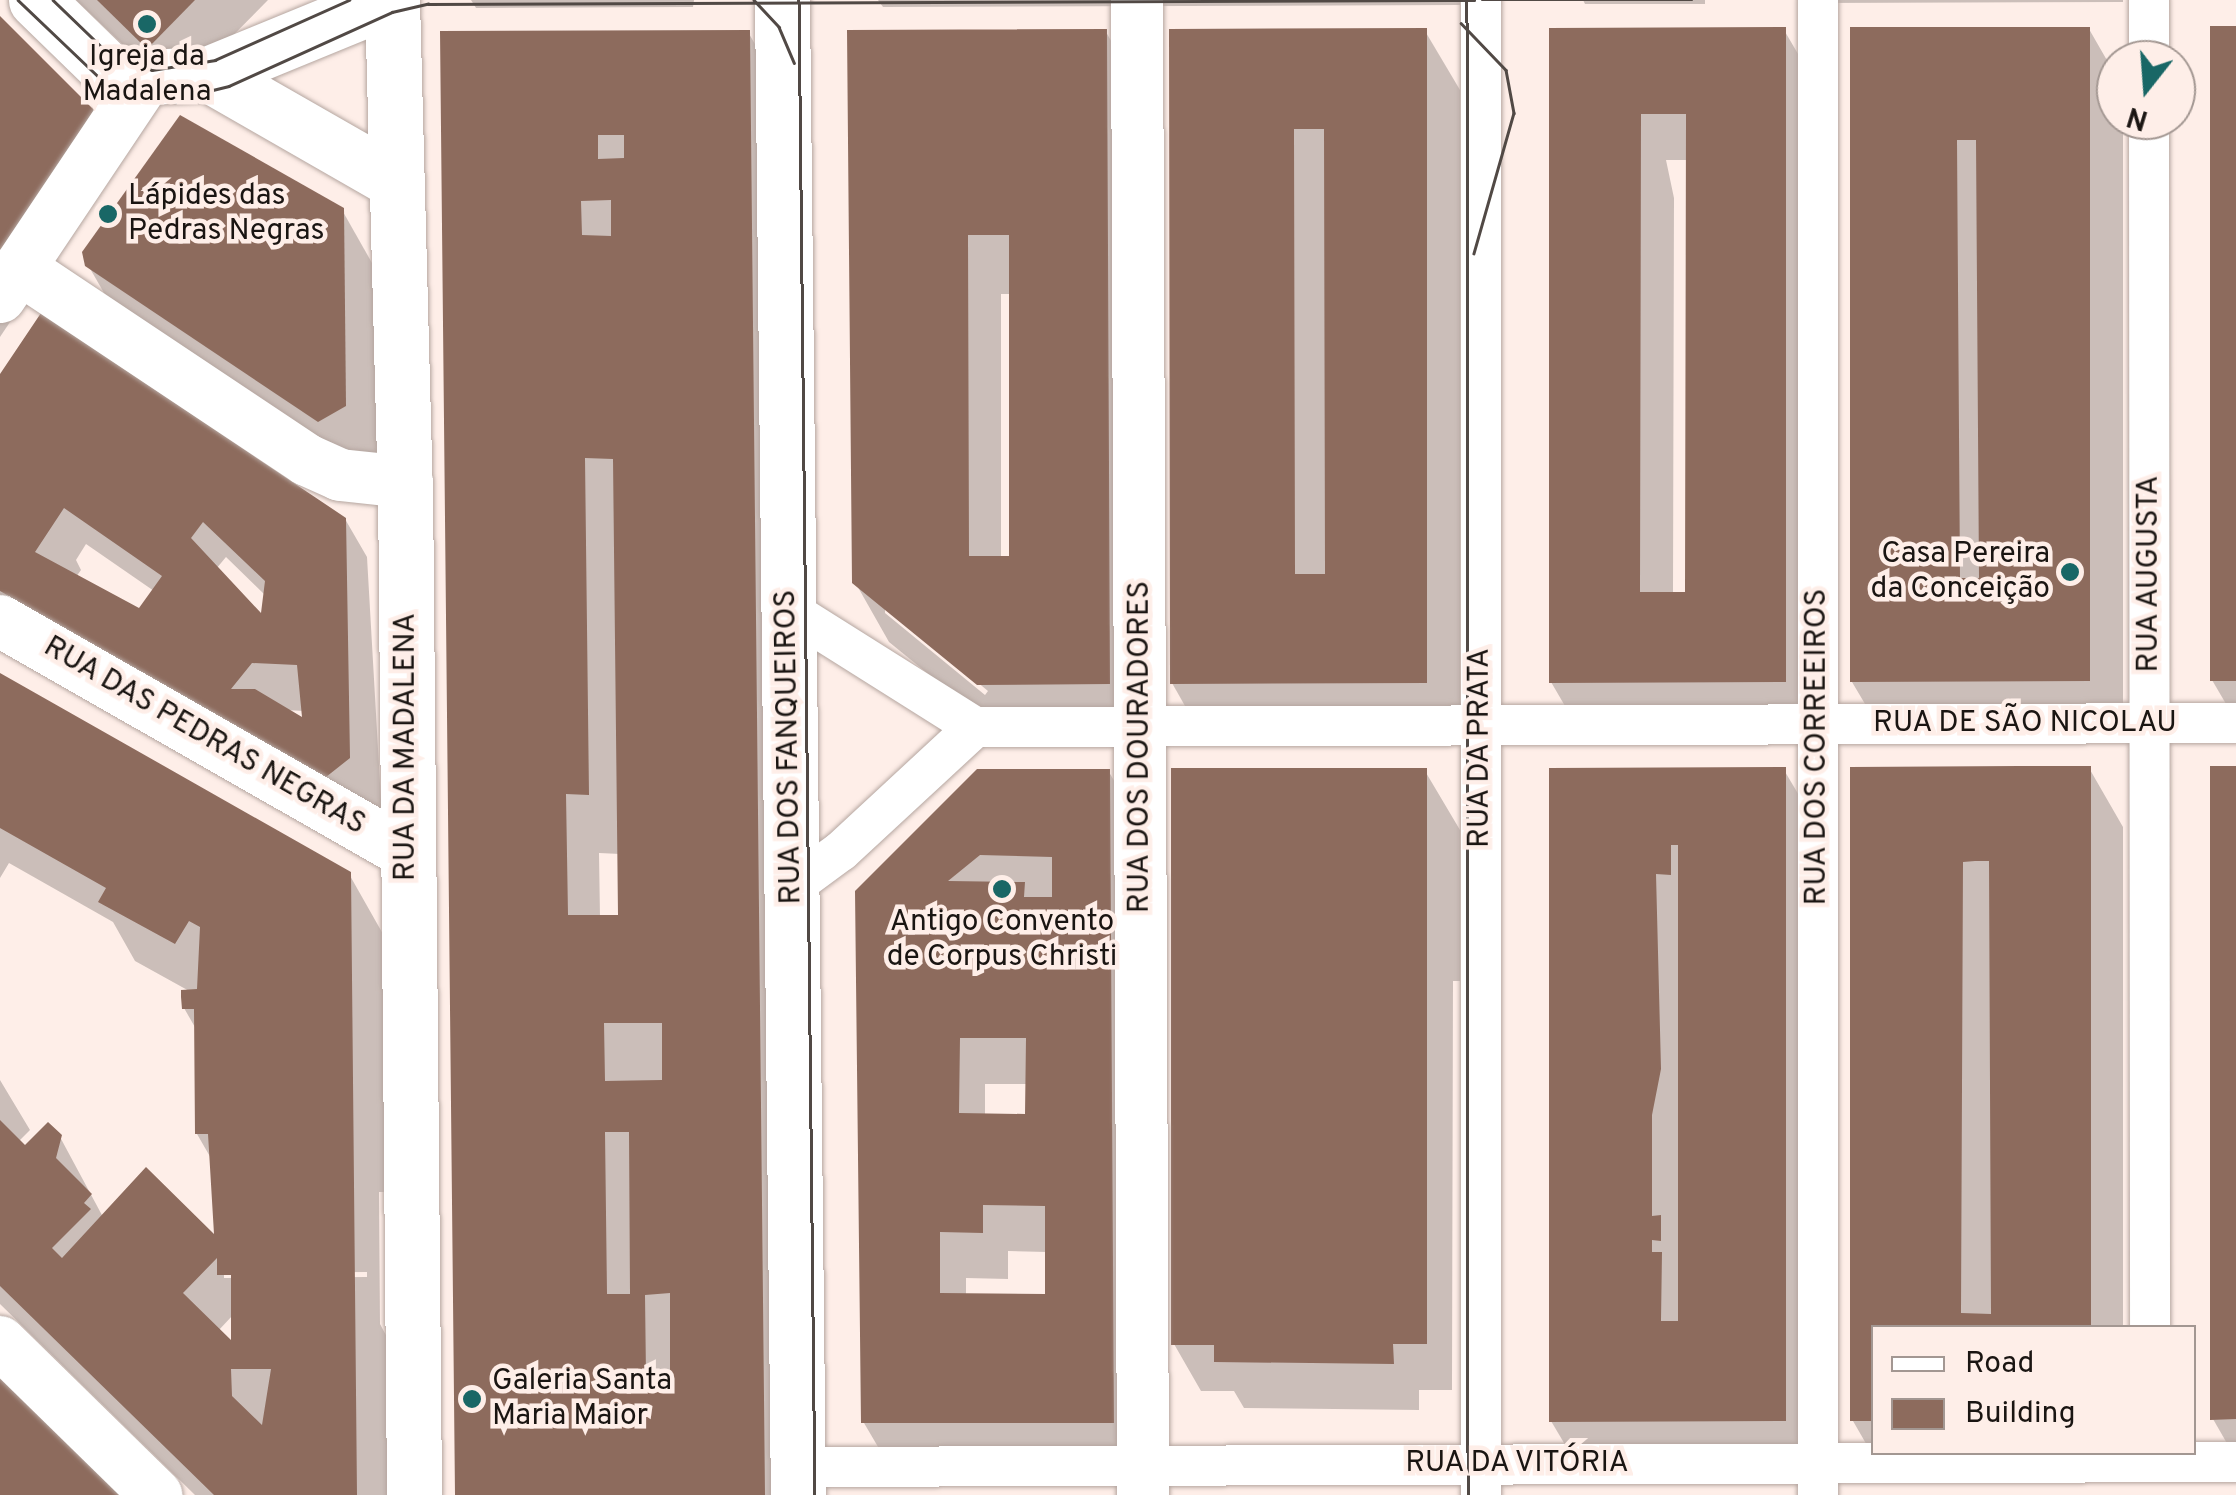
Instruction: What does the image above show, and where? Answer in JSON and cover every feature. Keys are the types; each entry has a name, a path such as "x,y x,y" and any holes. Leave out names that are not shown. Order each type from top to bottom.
{"main road":[{"path":"36,0 108,70 146,78 208,74 390,0"},
{"name":"RUA DA MADALENA","path":"390,0 405,482 414,1495"},
{"name":"RUA DOS FANQUEIROS","path":"782,0 798,1481"},
{"path":"208,74 395,181"}],"street":[{"name":"RUA DOS DOURADORES","path":"1137,0 1142,1480"},
{"name":"RUA DA PRATA","path":"1480,0 1481,1479"},
{"name":"RUA DOS CORREEIROS","path":"1818,0 1818,1479"},
{"path":"2149,0 2149,40"},
{"path":"146,78 10,283 308,460 340,475 405,482"},
{"name":"RUA AUGUSTA","path":"2150,140 2150,1325"},
{"path":"788,610 975,727 841,851 792,887"},
{"name":"RUA DAS PEDRAS NEGRAS","path":"0,622 407,854"},
{"name":"RUA DE SÃO NICOLAU","path":"975,727 2236,723"},
{"path":"0,1342 156,1495"},
{"name":"RUA DA VITÓRIA","path":"798,1481 1818,1479 2151,1470 2236,1462"}],"building":[{"name":"Igreja da Madalena","path":"97,0 195,0 147,49"},
{"path":"0,16 94,110 0,251"},
{"path":"2210,26 2236,26 2236,681 2210,681"},
{"path":"1786,27 1786,682 1549,683 1549,28","holes":["1641,114 1686,114 1685,592 1640,592"]},
{"path":"1850,27 2090,27 2090,681 1850,682","holes":["1957,140 1976,140 1979,578 1960,578"]},
{"path":"1427,28 1427,683 1170,684 1169,29","holes":["1294,129 1324,129 1325,574 1295,574"]},
{"path":"1107,29 1110,684 977,685 852,583 847,30","holes":["968,235 1009,235 1009,556 969,556"]},
{"path":"750,30 765,1495 455,1495 440,31","holes":["598,135 624,135 624,158 598,159","611,200 611,236 582,235 581,201","585,458 613,459 618,915 568,915 566,794 589,795","604,1023 662,1023 662,1080 605,1081","605,1132 629,1132 630,1294 607,1294","670,1293 670,1376 646,1376 645,1295"]},
{"path":"180,115 344,208 346,406 318,422 85,266 82,252"},
{"path":"41,313 346,518 350,758 326,777 0,591 0,374","holes":["64,508 162,576 139,608 35,552","203,522 265,581 261,613 191,538","252,663 297,665 302,717 255,689 231,689"]},
{"path":"0,673 351,872 357,1495 214,1495 0,1286 0,1120 25,1145 48,1122 62,1135 56,1158 92,1194 84,1203 91,1209 52,1248 62,1258 146,1167 214,1234 208,1134 195,1134 194,1009 182,1009 181,997 181,990 197,989 200,927 189,921 175,944 98,902 106,888 0,828","holes":["217,1258 217,1275 231,1275 231,1340 183,1293","231,1369 271,1369 262,1425 232,1396"]},
{"path":"2091,766 2091,1325 1871,1325 1871,1421 1850,1421 1850,767","holes":["1989,861 1991,1314 1961,1313 1963,862"]},
{"path":"2210,766 2236,766 2236,1419 2210,1420"},
{"path":"1786,767 1786,1421 1549,1422 1549,768","holes":["1671,845 1678,845 1678,1321 1661,1321 1662,1252 1652,1252 1652,1240 1661,1241 1661,1215 1652,1216 1652,1115 1661,1069 1656,874 1671,875"]},
{"path":"1171,768 1427,768 1427,1344 1393,1344 1394,1364 1214,1362 1214,1345 1171,1345"},
{"path":"977,769 1110,769 1114,1423 861,1423 855,891","holes":["980,855 1052,857 1052,897 1024,897 1025,882 948,881","960,1038 1026,1038 1025,1114 959,1113","983,1205 1045,1206 1045,1294 940,1293 940,1232 983,1233"]},
{"path":"0,1376 121,1495 0,1495"}],"tram line":[{"path":"18,0 103,81 135,95 180,98 229,86 392,12 428,4 1474,0"},
{"path":"53,0 108,53 152,70 215,60 349,0"},
{"path":"754,0 779,27 794,63"},
{"path":"799,0 815,1495"},
{"path":"1467,0 1468,1495"},
{"path":"1482,0 1692,0"},
{"path":"1461,23 1506,70 1514,113 1474,253"}],"place":[{"name":"Igreja da Madalena","path":"147,24"},
{"name":"Lápides das Pedras Negras","path":"108,214"},
{"name":"Casa Pereira da Conceição","path":"2070,572"},
{"name":"Antigo Convento de Corpus Christi","path":"1002,889"},
{"name":"Galeria Santa Maria Maior","path":"472,1399"}]}
